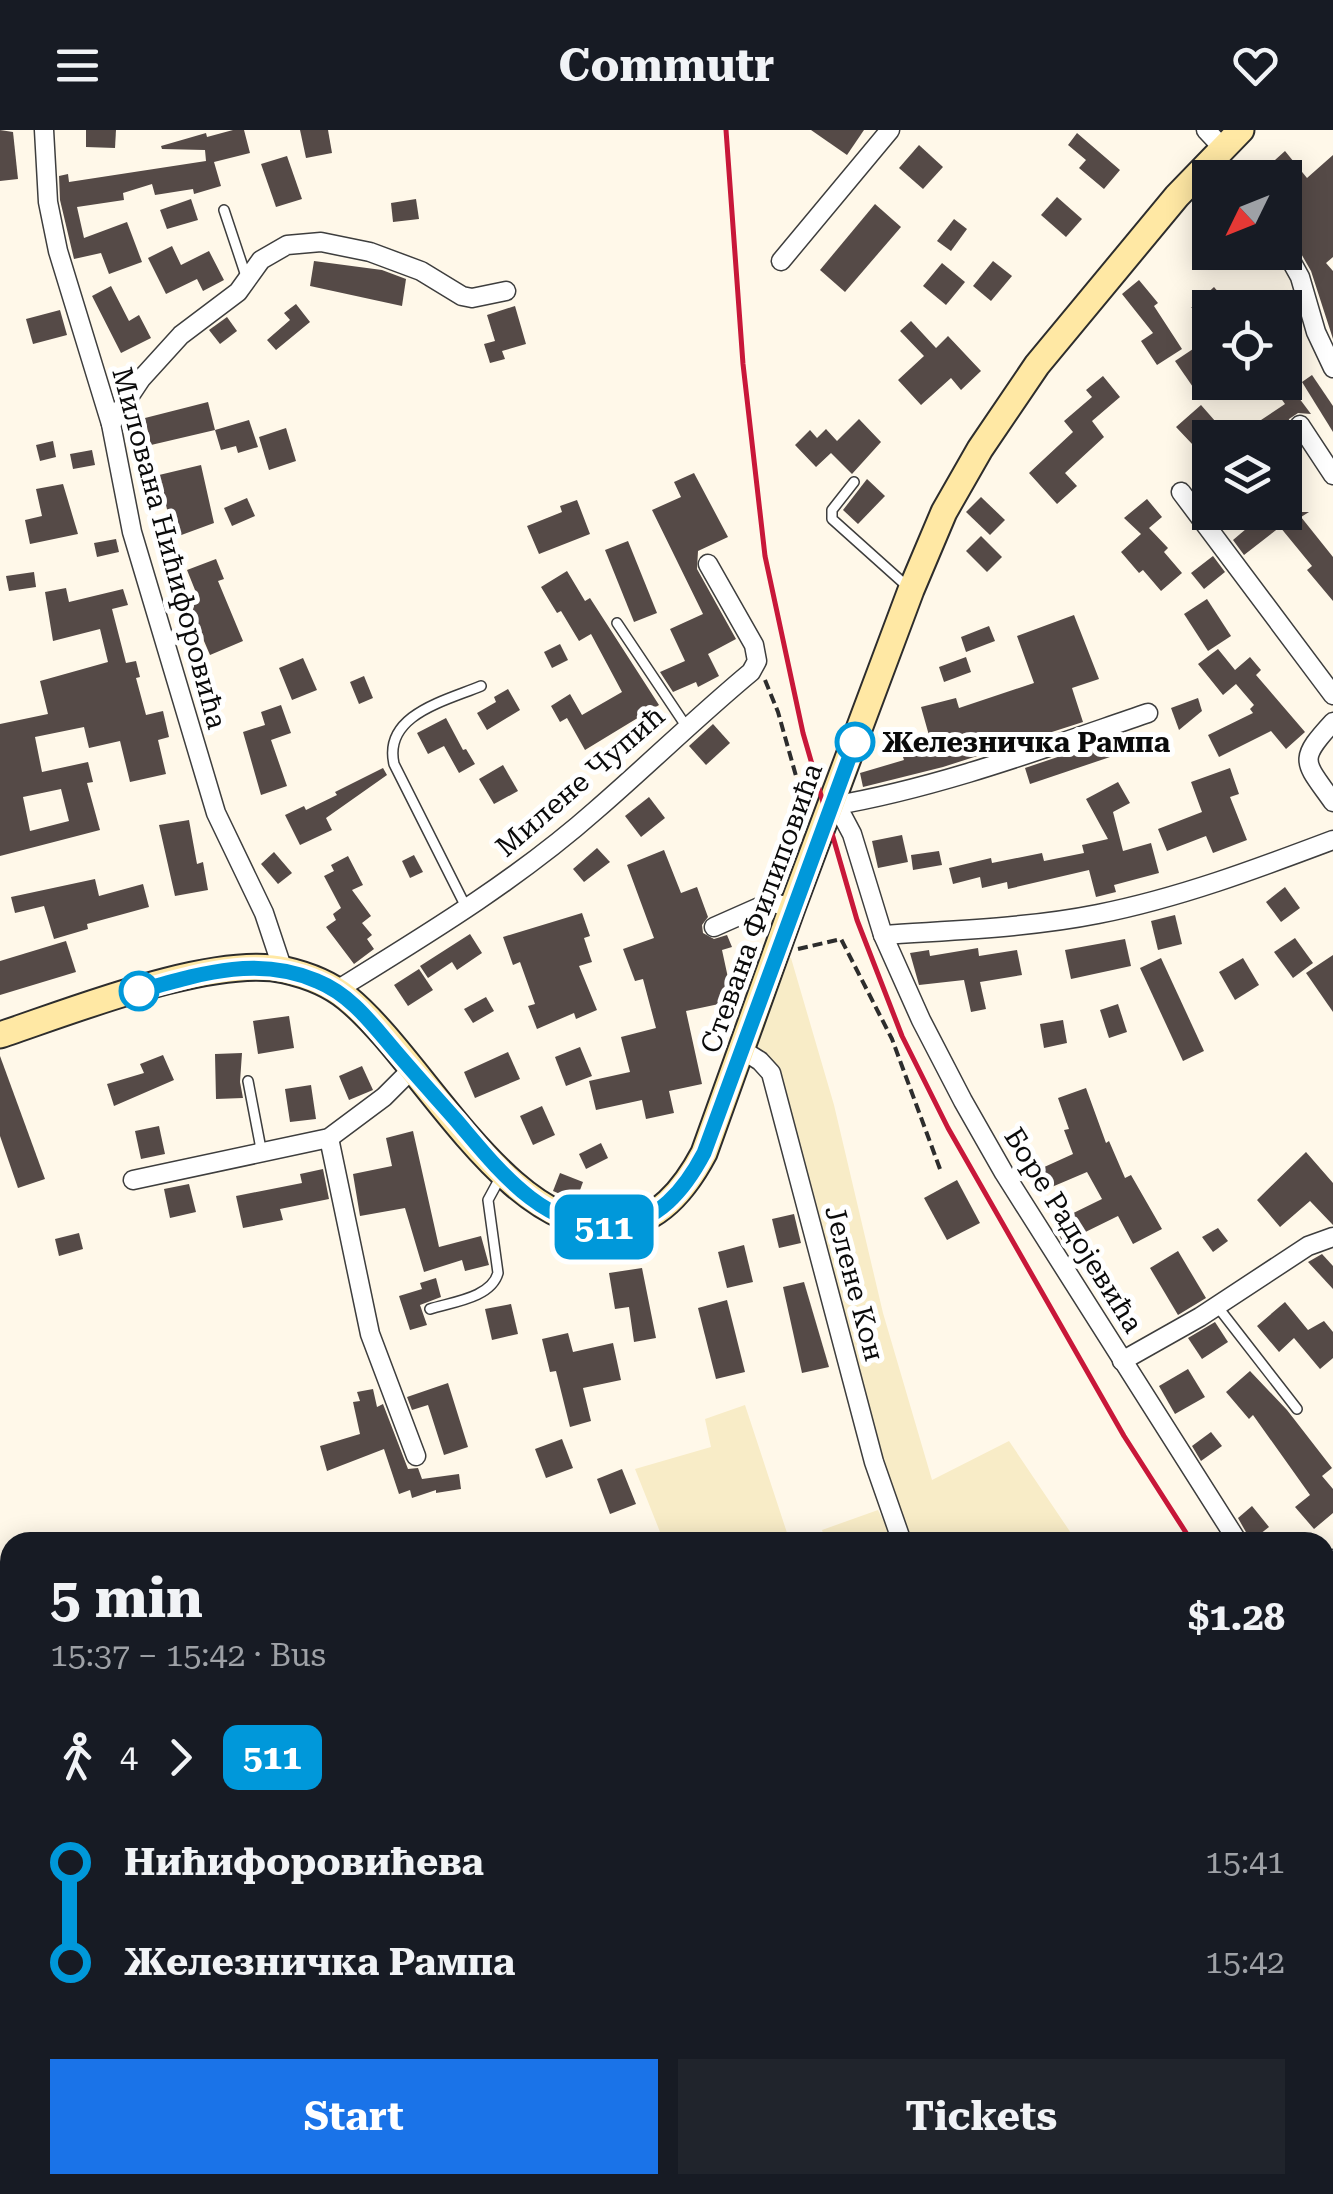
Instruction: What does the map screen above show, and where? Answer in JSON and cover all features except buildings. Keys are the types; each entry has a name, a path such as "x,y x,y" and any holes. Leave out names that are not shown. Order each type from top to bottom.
{"main road":[{"name":"Стевана Филиповића","path":"0,1035 116,997 218,970 252,966 284,970 337,990 363,1013 502,1174 540,1205 582,1225 632,1224 657,1212 693,1175 704,1153 774,954 944,512 1037,365 1221,141"}],"street":[{"name":"Милована Нићифоровића","path":"44,130 48,202 58,251 111,424 132,532 216,813 264,913 284,970"},
{"path":"781,261 890,130"},
{"path":"111,424 141,378 181,334 224,304 261,260 294,243 321,242 396,260 462,296 472,298 506,291"},
{"path":"1296,270 1325,331 1333,368"},
{"path":"1302,428 1333,475"},
{"path":"1181,492 1333,695"},
{"path":"708,564 754,645 757,661"},
{"name":"Милене Чупић","path":"337,990 467,909 596,811 686,726 751,672 757,661"},
{"path":"831,806 953,775 1148,713"},
{"path":"1333,722 1310,746 1308,758 1312,773 1333,802"},
{"name":"Боре Радојевића","path":"831,806 852,834 883,934 921,1020 979,1130 1232,1532"},
{"path":"883,934 970,929 1097,914 1200,889 1333,840"},
{"path":"714,927 766,904 792,908"},
{"name":"Јелене Кон","path":"741,1049 760,1060 771,1073 874,1462 898,1532"},
{"path":"133,1180 328,1138 384,1097 412,1070"},
{"path":"328,1138 370,1334 416,1456"},
{"path":"1122,1360 1217,1306 1292,1255 1326,1240 1333,1256"}],"lane":[{"path":"224,210 246,279"},
{"path":"854,482 832,510 832,520 911,590"},
{"path":"617,624 686,726"},
{"path":"467,909 391,752 396,734 410,717 480,686"},
{"path":"248,1081 262,1154"},
{"path":"430,1309 484,1292 495,1283 498,1273 488,1200 502,1174"},
{"path":"1217,1306 1297,1408"}],"path":[{"path":"757,661 778,712 799,794 820,833"},
{"path":"774,954 842,940 892,1039 940,1170"}],"shaded area":[{"path":"775,954 791,958 834,1105 883,1313 932,1480 1009,1441 1070,1532 907,1532 872,1426 780,1067 744,1041"},
{"path":"745,1405 787,1532 660,1532 635,1469 711,1447 705,1419"},
{"path":"878,1510 889,1532 823,1532"}],"railway":[{"path":"726,130 743,364 765,556 803,733 857,920 902,1036 948,1128 1124,1436 1186,1532"}],"bus line":[{"name":"511","path":"139,991 218,970 252,966 284,970 318,981 337,990 363,1013 502,1174 531,1199 582,1225 632,1224 657,1212 676,1196 704,1153 855,742"}],"place":[{"name":"Железничка Рампа","path":"855,742"}]}
